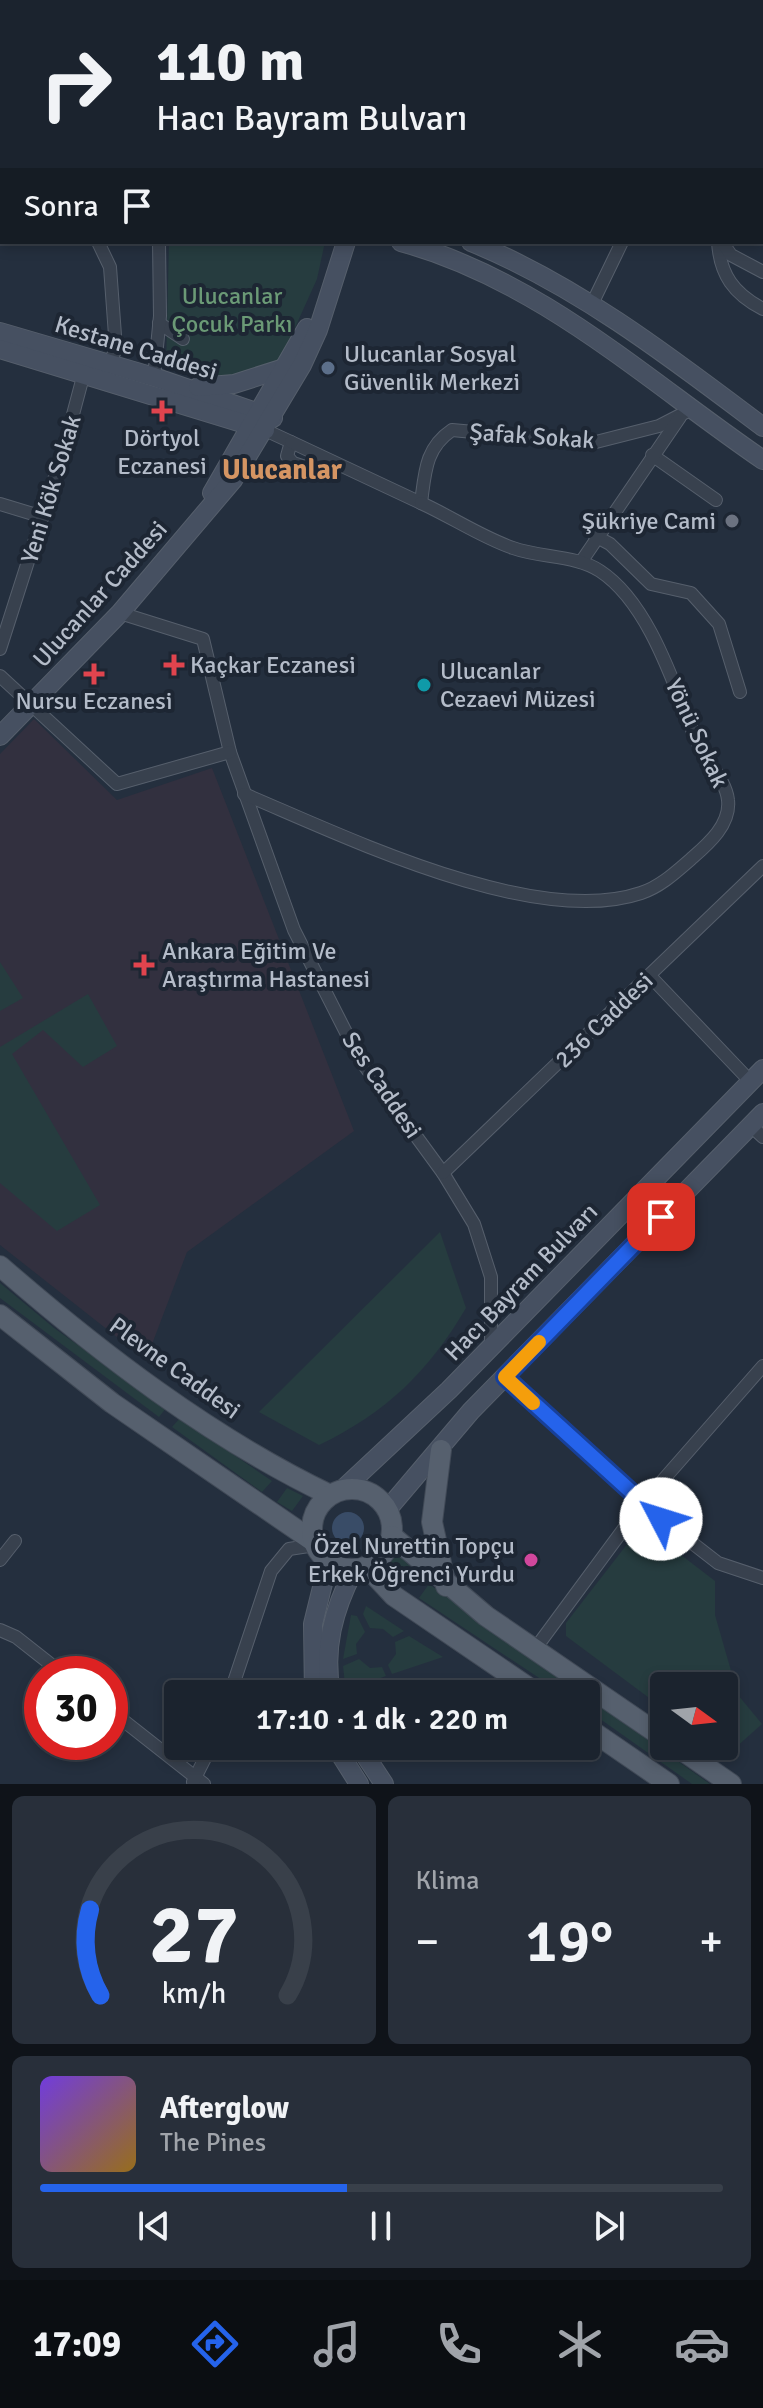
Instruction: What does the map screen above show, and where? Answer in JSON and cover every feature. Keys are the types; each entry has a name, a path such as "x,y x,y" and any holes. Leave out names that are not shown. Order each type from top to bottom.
{"main road":[{"name":"Ulucanlar Caddesi","path":"262,421 307,353 329,299 345,244"},
{"path":"407,244 463,262 535,298 582,328 686,412 763,460"},
{"path":"475,244 521,265 591,306 763,427"},
{"name":"Ulucanlar Caddesi","path":"0,736 120,613 233,480 284,368 329,299"},
{"name":"Kestane Caddesi","path":"0,332 184,387 262,421"},
{"name":"Kestane Caddesi","path":"0,349 262,421"},
{"path":"184,387 234,384 284,368"},
{"name":"Hacı Bayram Bulvarı","path":"336,1493 491,1347 757,1075"},
{"path":"650,1728 446,1586 392,1536 387,1510 471,1411 759,1126"},
{"name":"Plevne Caddesi","path":"0,1266 93,1341 262,1461 336,1493 368,1492 387,1510"},
{"path":"0,1315 124,1411 314,1543 328,1563 360,1568 394,1596 517,1680"},
{"path":"441,1450 432,1522 446,1586"},
{"path":"314,1543 314,1516 336,1493"},
{"path":"331,1680 330,1635 335,1612 360,1568 379,1560 392,1536"},
{"path":"314,1680 313,1624 328,1563"},
{"path":"600,1737 669,1784"},
{"path":"344,1760 359,1784"},
{"path":"368,1760 384,1784"},
{"path":"696,1760 731,1784"}],"street":[{"path":"99,244 110,267 116,349 109,364"},
{"path":"154,377 159,323 159,244"},
{"path":"591,306 621,244"},
{"path":"720,244 719,262 729,284 745,300 763,309"},
{"path":"722,244 731,255 763,272"},
{"path":"159,323 183,339"},
{"name":"Yeni Kök Sokak","path":"0,649 43,517 84,373"},
{"path":"581,562 595,536 686,412"},
{"name":"Şafak Sokak","path":"421,503 429,455 438,439 452,430 592,443 623,438 686,412"},
{"path":"262,421 291,442 421,503"},
{"path":"652,455 716,500"},
{"name":"Yönü Sokak","path":"244,794 420,868 493,888 591,899 621,898 654,888 711,842 725,819 728,800 697,742 653,637 613,581 581,562 543,557 510,547 421,503"},
{"path":"0,504 43,517"},
{"path":"595,536 610,544 651,584 691,593 719,624 740,692"},
{"name":"Ses Caddesi","path":"120,613 203,639 230,752 294,930 359,1058 443,1173 474,1224 491,1277 491,1347"},
{"path":"0,676 117,784 230,752"},
{"name":"236 Caddesi","path":"443,1173 762,870"},
{"path":"650,976 757,1075"},
{"path":"535,1649 642,1504 763,1366"},
{"path":"505,1377 642,1504 718,1563 763,1578"},
{"path":"0,1560 15,1541"},
{"path":"235,1680 271,1571 289,1549 314,1543"},
{"path":"0,1630 16,1637 40,1656"},
{"path":"128,1725 197,1782 206,1760"}],"shaded area":[{"name":"Ankara Eğitim Ve Araştırma Hastanesi","path":"34,719 117,800 212,768 354,1131 187,1252 146,1360 0,1245 0,754"}],"green space":[{"name":"Ulucanlar Çocuk Parkı","path":"169,244 325,244 317,279 280,361 249,373 223,378 198,377 166,367"},
{"path":"0,962 23,998 0,1011"},
{"path":"88,994 117,1046 83,1067 43,1030 12,1054 100,1205 57,1231 0,1183 0,1047"},
{"path":"440,1232 466,1308 437,1351 404,1388 365,1419 319,1445 259,1412"},
{"path":"0,1283 54,1328 166,1408 159,1417 0,1298"},
{"path":"180,1418 272,1481 262,1492 172,1427"},
{"path":"287,1488 303,1496 292,1511 277,1502"},
{"path":"642,1525 715,1581 715,1615 731,1672 650,1672 650,1699 566,1636 566,1623"},
{"path":"397,1554 410,1566 397,1583 382,1573"},
{"path":"429,1584 563,1680 542,1680 419,1598"},
{"path":"366,1606 404,1631 393,1637 383,1629 370,1628 363,1614"},
{"path":"351,1615 357,1616 365,1632 356,1644 357,1654 343,1659"},
{"path":"409,1636 443,1657 392,1674 388,1665 396,1654 395,1642"},
{"path":"359,1659 370,1668 382,1667 386,1676 375,1680 344,1680 343,1666"},
{"path":"738,1695 762,1724 738,1745"},
{"path":"600,1706 650,1741 650,1754 600,1719"},
{"path":"658,1760 676,1760 710,1784 692,1784"}],"water":[{"path":"348,1512 359,1517 364,1528 359,1539 348,1544 337,1539 332,1528 337,1517"}],"slow traffic":[{"path":"533,1403 505,1377 539,1342"}],"place":[{"name":"Ulucanlar Sosyal Güvenlik Merkezi","path":"328,368"},
{"name":"Dörtyol Eczanesi","path":"162,411"},
{"name":"Şükriye Cami","path":"732,521"},
{"name":"Kaçkar Eczanesi","path":"174,665"},
{"name":"Nursu Eczanesi","path":"94,674"},
{"name":"Ulucanlar Cezaevi Müzesi","path":"424,685"},
{"name":"Ankara Eğitim Ve Araştırma Hastanesi","path":"144,965"},
{"name":"Özel Nurettin Topçu Erkek Öğrenci Yurdu","path":"531,1560"}],"district":[{"name":"Ulucanlar","path":"282,469"}],"route":[{"path":"661,1217 505,1377 661,1519"}]}
